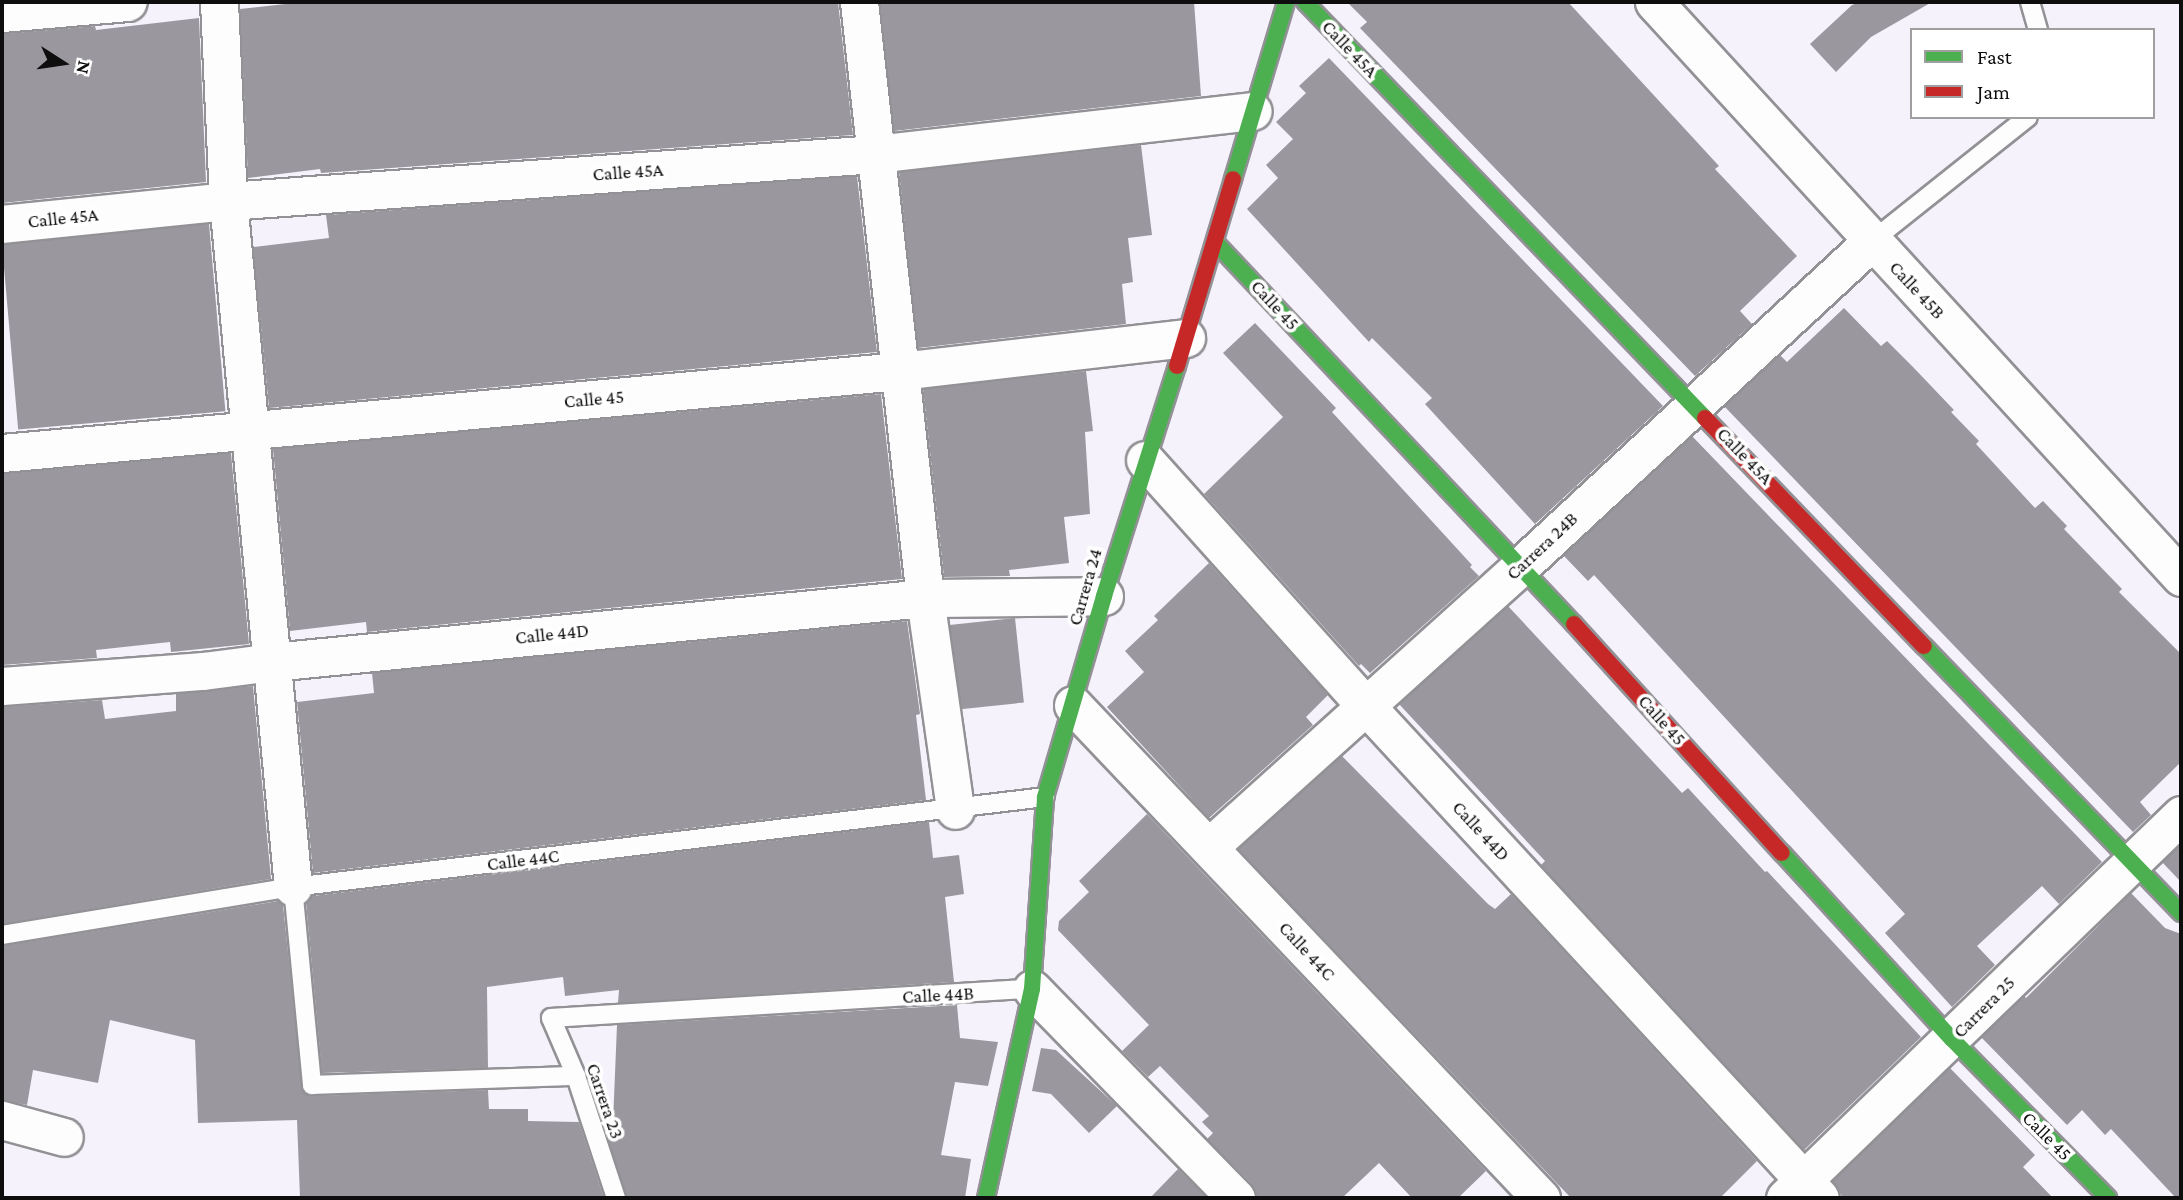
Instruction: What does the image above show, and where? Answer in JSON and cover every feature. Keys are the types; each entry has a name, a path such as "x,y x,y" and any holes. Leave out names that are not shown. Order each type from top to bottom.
{"street":[{"path":"2,13 128,2"},
{"path":"219,2 228,201 293,887"},
{"path":"859,2 925,598 956,810"},
{"name":"Carrera 24","path":"986,1198 1032,989 1045,797 1286,2"},
{"name":"Calle 45A","path":"1305,2 2133,860 2181,913"},
{"name":"Calle 45B","path":"1654,2 2181,578"},
{"name":"Calle 45A","path":"2,224 228,201 875,153 1253,111"},
{"name":"Carrera 24B","path":"1209,847 1521,565 1872,241"},
{"name":"Calle 45","path":"1215,242 1521,565 1952,1039 2108,1198"},
{"name":"Calle 45","path":"2,453 900,371 1186,338"},
{"name":"Calle 44D","path":"1146,460 1803,1193"},
{"name":"Calle 44D","path":"2,687 203,671 925,598 1104,596"},
{"name":"Calle 44C","path":"1073,705 1541,1198"},
{"name":"Carrera 25","path":"1803,1193 1952,1039 2181,815"},
{"path":"1032,989 1236,1198"},
{"path":"2,1120 64,1137"}],"lane":[{"path":"2030,2 2037,28"},
{"path":"1872,241 2025,119"},
{"name":"Calle 44C","path":"2,935 293,887 956,810 1045,797"},
{"path":"293,887 312,1085 576,1076"},
{"name":"Calle 44B","path":"551,1018 1032,989"},
{"name":"Carrera 23","path":"551,1018 576,1076 616,1198"}],"building":[{"path":"303,2 838,2 853,135 321,173 320,169 248,178 240,9"},
{"path":"880,2 1194,2 1201,96 894,131"},
{"path":"1347,2 1568,2 1719,166 1715,169 1797,256 1740,311 1752,324 1695,376 1360,28 1367,22"},
{"path":"1860,2 1932,2 1871,37 1836,72 1810,44 1852,5"},
{"path":"199,18 206,182 2,203 2,34 95,26 96,30"},
{"path":"1329,58 1663,406 1535,524 1425,404 1432,398 1372,338 1369,342 1247,209 1278,178 1266,165 1293,139 1276,122 1306,93 1299,86"},
{"path":"1141,145 1152,235 1128,238 1133,282 1122,284 1126,324 918,348 899,172"},
{"path":"857,176 877,352 269,408 253,247 329,238 326,215"},
{"path":"209,224 225,411 18,429 2,242"},
{"path":"1844,308 1881,346 1887,341 1913,367 1954,410 1951,412 1979,441 1976,444 2035,508 2043,501 2067,526 2064,529 2122,589 2119,592 2181,654 2181,762 2140,802 2151,815 2133,832 1724,406 1780,355 1787,362"},
{"path":"1255,323 1336,408 1332,412 1472,565 1470,567 1479,576 1370,673 1361,664 1359,666 1204,494 1283,417 1223,353"},
{"path":"1086,371 1093,431 1085,432 1090,514 1064,517 1069,563 1009,570 1010,576 944,577 923,389"},
{"path":"881,394 902,579 367,632 366,622 290,631 273,449"},
{"path":"1692,436 2102,862 2059,904 2042,886 1977,946 1995,965 1952,1007 1885,933 1905,914 1594,575 1588,581 1563,555"},
{"path":"231,453 249,644 171,652 170,642 96,650 97,658 2,665 2,474"},
{"path":"1209,563 1328,695 1306,717 1313,725 1209,818 1107,707 1144,672 1125,651 1158,620 1154,616"},
{"path":"1508,606 1682,793 1688,788 1921,1037 1804,1150 1541,865 1545,861 1399,704"},
{"path":"1015,618 1024,703 958,709 949,625"},
{"path":"907,621 920,714 916,715 926,800 313,873 297,702 374,693 372,673"},
{"path":"253,686 271,879 2,924 2,707 102,700 105,719 176,711 176,694"},
{"path":"1342,756 1488,904 1495,909 1511,894 1757,1161 1720,1198 1571,1198 1238,849"},
{"path":"1147,814 1486,1171 1458,1198 1412,1198 1379,1163 1342,1198 1256,1198 1251,1183 1207,1139 1213,1133 1202,1122 1209,1116 1160,1066 1148,1077 1122,1051 1149,1025 1058,930 1059,921 1089,892 1079,881"},
{"path":"929,822 933,858 959,855 964,894 945,897 954,982 618,1003 619,990 565,996 563,977 487,987 488,1068 322,1073 306,903 312,896"},
{"path":"2181,846 2181,882 2162,862"},
{"path":"2131,893 2165,928 2181,934 2181,1198 2176,1198 2111,1129 2105,1135 2082,1110 2067,1125 1981,1037 2024,996 2026,998"},
{"path":"278,901 283,905 303,1092 312,1096 488,1090 489,1109 528,1109 528,1121 579,1122 604,1198 300,1198 297,1120 198,1123 195,1040 110,1020 98,1083 33,1070 27,1105 2,1100 2,946"},
{"path":"957,1005 960,1038 998,1042 988,1086 955,1082 941,1155 971,1159 965,1198 627,1198 603,1122 613,1122 617,1025"},
{"path":"1041,1048 1056,1050 1117,1106 1089,1133 1051,1094 1032,1091"},
{"path":"1950,1068 2035,1155 2023,1167 2053,1198 1843,1198 1833,1181"},
{"path":"1178,1169 1207,1198 1150,1198"}],"traffic: fast":[{"path":"1233,179 1286,2"},
{"path":"1305,2 1705,418"},
{"path":"1215,242 1574,624"},
{"path":"986,1198 1032,989 1045,797 1104,596 1177,366"},
{"path":"1924,646 2181,913"},
{"path":"1782,853 1952,1039 2108,1198"}],"traffic: jam":[{"path":"1177,366 1233,179"},
{"path":"1705,418 1924,646"},
{"path":"1574,624 1782,853"}]}
